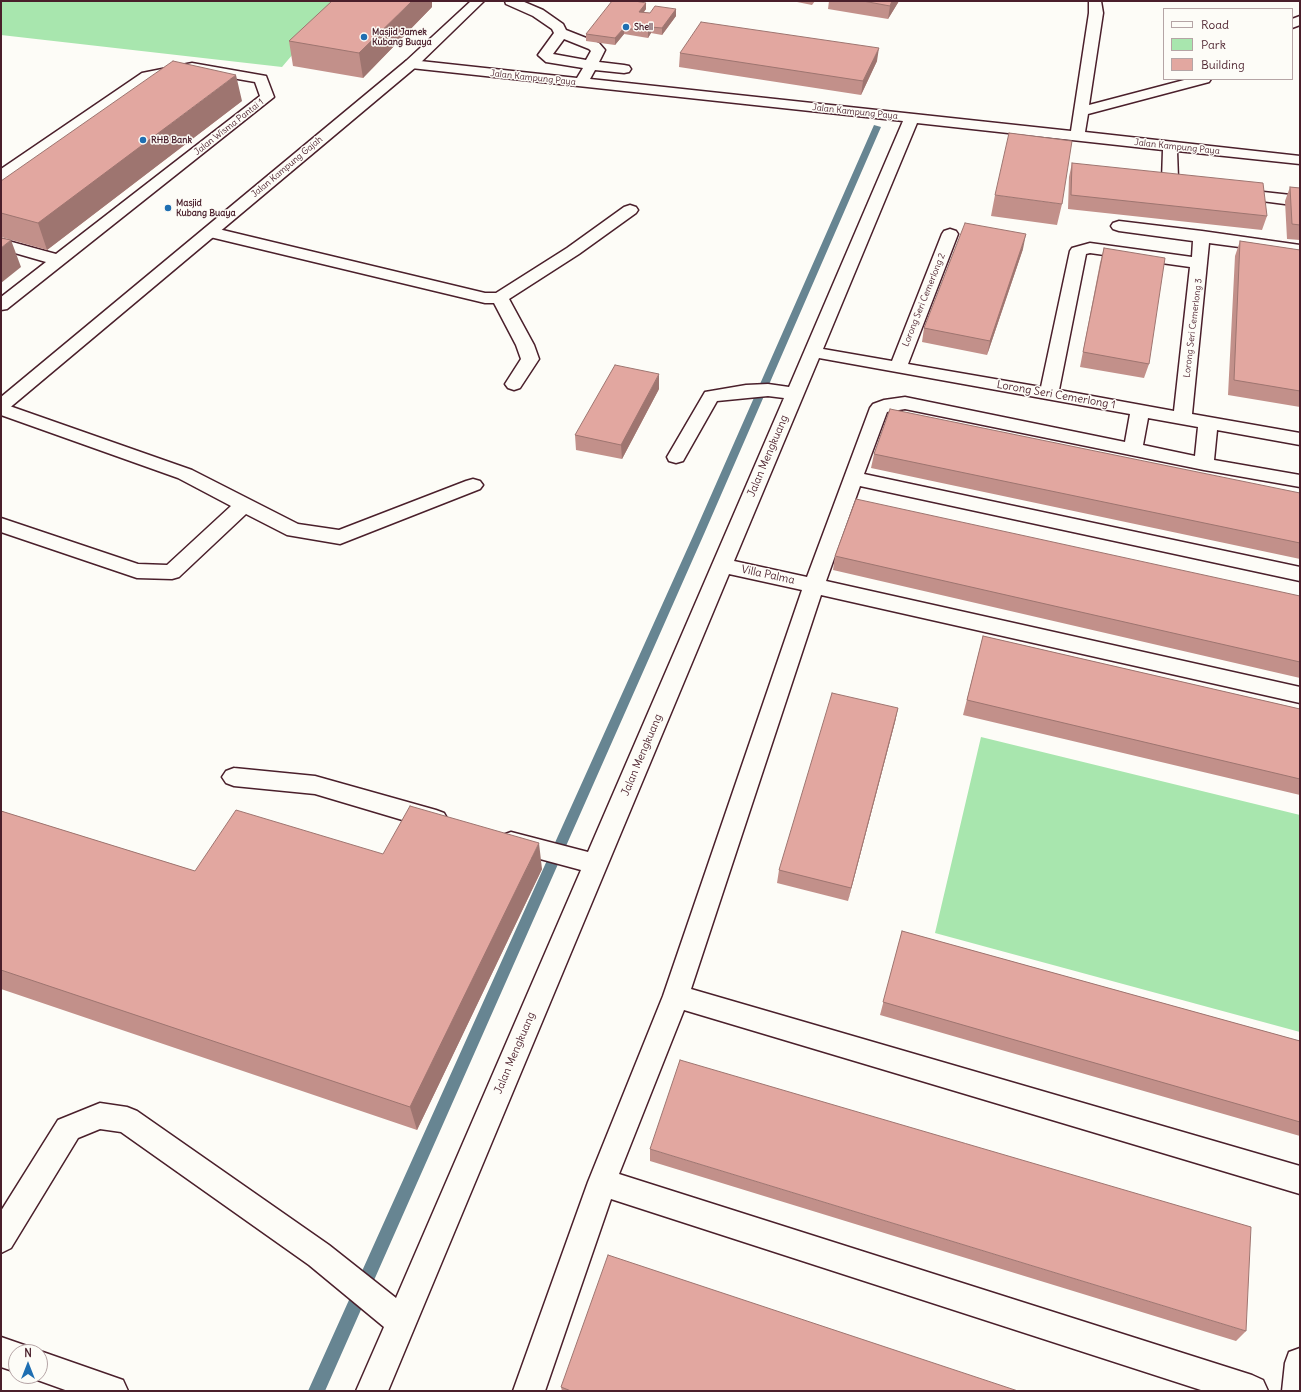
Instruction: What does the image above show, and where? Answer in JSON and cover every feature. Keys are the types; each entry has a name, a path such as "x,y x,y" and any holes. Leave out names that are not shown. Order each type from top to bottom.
{"street":[{"name":"Jalan Kampung Gajah","path":"1,406 410,64 478,1"},
{"path":"511,1 538,13 558,27 561,33 594,46 598,50 581,83"},
{"path":"1077,136 1096,13 1095,1"},
{"path":"561,33 545,55 551,59 624,69"},
{"name":"Jalan Kampung Paya","path":"410,64 1300,160"},
{"name":"Jalan Wisma Pantai 1","path":"1,176 147,76 192,67 262,79 267,97 1,304"},
{"path":"1081,111 1200,80"},
{"name":"Jalan Mengkuang","path":"372,1391 391,1313 586,862 722,565 912,118"},
{"path":"1170,146 1170,180 1182,187 1206,190"},
{"path":"1221,192 1300,202"},
{"path":"210,232 485,298 500,298 573,251 630,210"},
{"path":"1119,226 1300,250"},
{"name":"Lorong Seri Cemerlong 2","path":"898,366 950,234"},
{"name":"Lorong Seri Cemerlong 3","path":"1182,419 1202,236"},
{"path":"1,244 58,260"},
{"path":"1049,394 1078,251 1090,248 1200,263"},
{"path":"500,298 525,345 530,359 514,384"},
{"name":"Lorong Seri Cemerlong 1","path":"812,352 898,366 1208,424 1300,439"},
{"path":"676,458 711,396 746,391 768,390 795,394"},
{"path":"529,1391 602,1182 676,996 814,585 879,408 890,404 905,403 1204,464 1300,481"},
{"path":"1,409 185,474 294,530 340,537 473,485"},
{"path":"1132,449 1140,411"},
{"path":"1204,464 1208,424"},
{"path":"853,478 1300,574"},
{"path":"1,525 137,571 172,572 245,504"},
{"name":"Villa Palma","path":"722,565 1300,695"},
{"path":"234,777 315,785 459,827"},
{"path":"489,836 586,862"},
{"path":"676,996 1300,1180"},
{"path":"1,1238 68,1129 100,1116 127,1120 319,1255 391,1313"},
{"path":"602,1182 1252,1391"},
{"path":"1298,1391 1300,1363"},
{"path":"48,1369 112,1391"}],"green space":[{"path":"1,1 338,1 282,67 1,35"},
{"path":"981,737 1300,815 1300,1032 935,933"}],"building":[{"path":"332,1 412,1 359,53 289,41"},
{"name":"Shell","path":"612,1 635,1 646,3 639,12 650,13 655,6 676,9 662,28 651,27 648,31 624,28 615,38 586,34"},
{"path":"863,1 892,1 890,6"},
{"path":"701,22 879,48 863,81 680,53"},
{"path":"173,61 236,75 38,223 1,213 1,181"},
{"path":"1009,133 1072,141 1062,204 995,195"},
{"path":"1072,163 1263,183 1267,216 1071,195"},
{"path":"1290,187 1300,188 1300,225 1292,224"},
{"path":"965,223 1026,234 990,341 924,328"},
{"path":"1,238 11,240 1,248"},
{"path":"1240,241 1300,250 1300,391 1234,380"},
{"path":"1104,248 1165,258 1149,364 1083,352"},
{"path":"615,365 659,374 621,445 575,435"},
{"path":"890,409 1300,493 1300,543 874,454"},
{"path":"856,499 1300,596 1300,662 835,556"},
{"path":"983,636 1300,709 1300,779 967,700"},
{"path":"832,693 898,708 851,888 779,870"},
{"path":"410,806 539,843 410,1107 1,970 1,811 195,871 236,810 383,854"},
{"path":"902,931 1300,1041 1300,1122 883,1002"},
{"path":"680,1060 1251,1227 1246,1331 650,1149"},
{"path":"608,1255 1018,1391 571,1391 561,1387"}],"waterway":[{"path":"316,1391 699,534 877,127"}],"place":[{"name":"Shell","path":"626,27"},
{"name":"Masjid Jamek Kubang Buaya","path":"364,37"},
{"name":"RHB Bank","path":"143,140"},
{"name":"Masjid Kubang Buaya","path":"168,208"}]}
